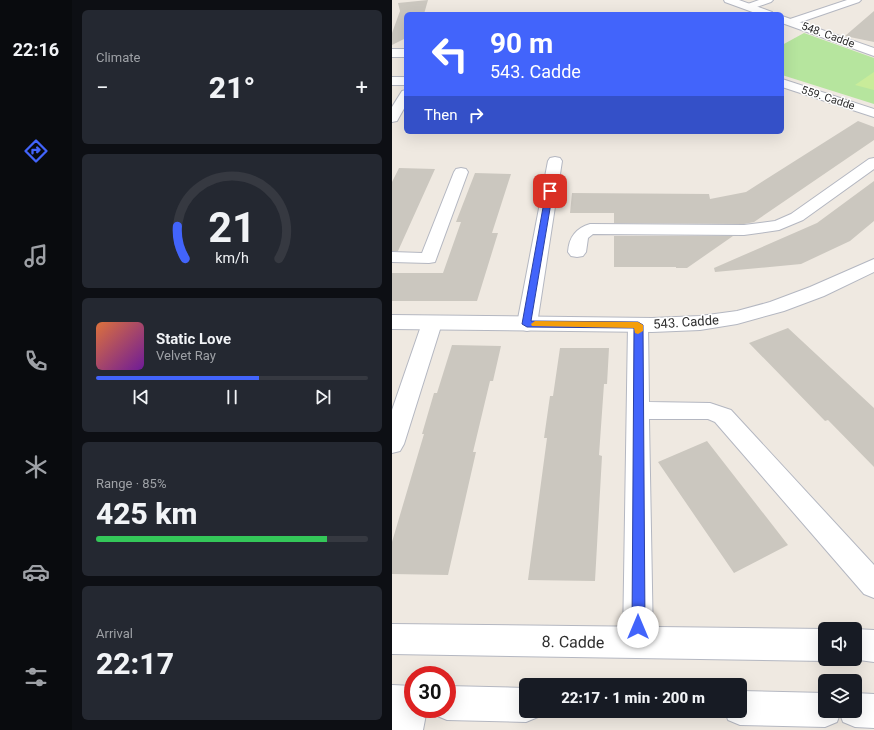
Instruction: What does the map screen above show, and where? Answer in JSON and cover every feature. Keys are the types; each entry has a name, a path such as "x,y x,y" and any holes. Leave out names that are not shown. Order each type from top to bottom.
{"street":[{"path":"728,0 762,12"},
{"path":"748,7 768,0"},
{"path":"786,21 856,0"},
{"name":"548. Cadde","path":"786,21 874,52"},
{"path":"392,53 404,53"},
{"path":"392,81 404,81"},
{"name":"559. Cadde","path":"784,84 874,113"},
{"path":"392,118 404,97"},
{"path":"527,324 555,161"},
{"path":"577,252 577,241 582,233 590,229 744,230 779,225 797,218 874,162"},
{"path":"392,257 429,258 461,172"},
{"name":"543. Cadde","path":"392,322 685,325 717,321 782,305 874,265"},
{"path":"392,444 432,323"},
{"path":"638,325 638,642"},
{"path":"638,410 710,410 723,416 874,584"},
{"name":"8. Cadde","path":"392,639 818,645"},
{"path":"862,645 874,646"},
{"path":"456,703 519,704"},
{"path":"747,708 818,710"},
{"path":"862,710 874,711"}],"green space":[{"path":"804,33 874,58 874,104 784,76 784,44"},
{"path":"874,72 874,90 855,85"}],"building":[{"path":"428,0 425,12 404,12 404,39 392,45 392,33 400,11 398,3"},
{"path":"874,11 874,42 845,36"},
{"path":"858,121 874,127 874,140 754,222 744,224 614,223 614,213 570,213 572,193 709,194 710,199 746,192"},
{"path":"399,168 435,169 398,251 392,251 392,182"},
{"path":"475,173 511,174 492,233 498,233 477,301 392,301 392,273 443,273 461,222 456,222"},
{"path":"874,181 874,221 850,241 801,264 715,272 714,268 817,223"},
{"path":"614,236 733,236 687,268 676,268 614,267"},
{"path":"788,328 874,408 874,467 828,420 825,421 749,343"},
{"path":"452,345 501,346 493,381 490,381 473,452 476,452 448,575 392,574 392,542 424,434 422,434 434,393 437,393"},
{"path":"560,348 609,348 607,384 604,384 599,455 602,456 595,581 528,580 547,438 544,438 550,396 553,396"},
{"path":"707,441 788,545 734,573 658,462"}],"slow traffic":[{"path":"535,324 638,325 638,331"}],"route":[{"path":"550,191 527,324 638,325 638,627"}]}
